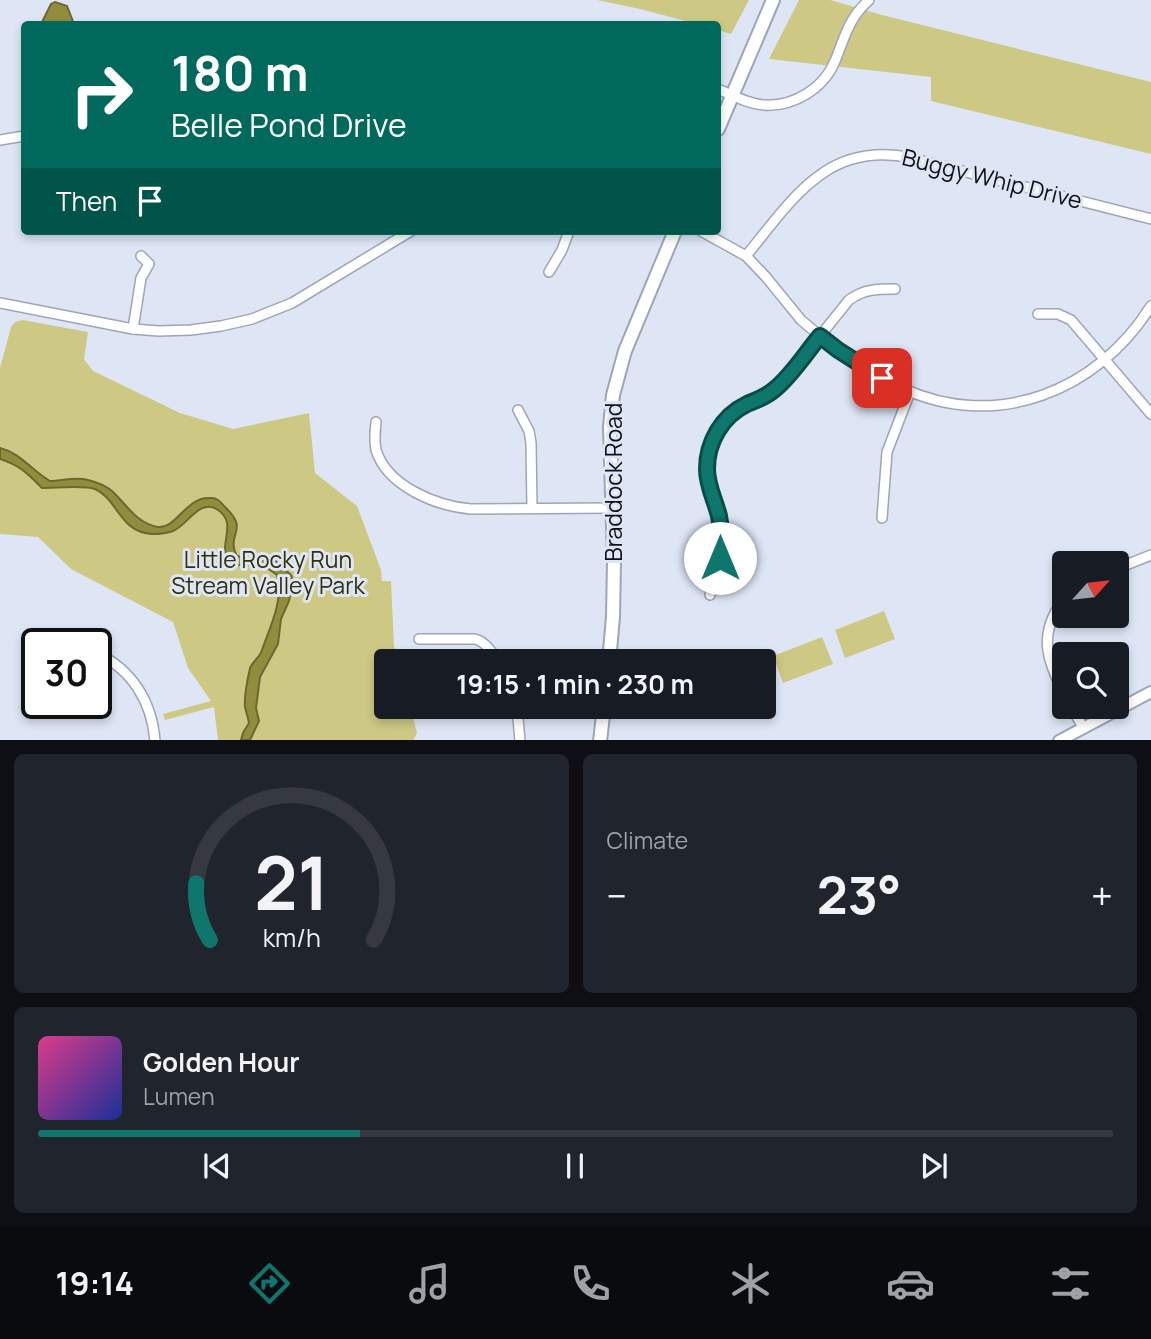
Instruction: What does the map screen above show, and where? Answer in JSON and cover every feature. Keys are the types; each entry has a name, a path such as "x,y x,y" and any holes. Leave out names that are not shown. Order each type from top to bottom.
{"main road":[{"path":"721,122 773,0"},
{"name":"Braddock Road","path":"610,649 614,589 610,427 613,395 625,351 673,235"},
{"path":"600,740 603,719"}],"street":[{"path":"721,90 765,105 782,104 805,95 817,87 826,76 851,21 869,0"},
{"path":"0,140 21,136"},
{"name":"Buggy Whip Drive","path":"746,256 811,180 840,163 875,155 911,158 1151,219"},
{"path":"0,303 133,329 191,330 221,326 272,312 292,303 404,235"},
{"path":"549,272 568,235"},
{"path":"708,235 746,256 796,315 838,350 910,393 939,401 988,405 1015,402 1043,396 1068,385 1088,373 1127,340 1151,306"},
{"path":"133,329 141,278 149,264 141,256"},
{"path":"710,594 722,542 719,517 707,475 708,457 721,426 733,413 767,396 783,382 855,295 869,289 895,289"},
{"path":"1038,314 1058,314 1071,320 1151,414"},
{"path":"882,518 887,452 910,393"},
{"path":"518,410 531,443 532,508"},
{"path":"376,422 375,445 380,460 397,479 416,493 437,502 460,508 612,508"},
{"path":"1129,564 1151,555"},
{"path":"1052,620 1047,644 1052,671"},
{"path":"419,639 475,639 490,649"},
{"path":"112,662 140,690 148,705 155,740"},
{"path":"1059,740 1151,692"},
{"path":"518,719 520,740"},
{"path":"1078,719 1083,727"}],"green space":[{"path":"597,0 749,0 731,34 721,31 721,21 686,21"},
{"path":"799,0 830,0 1151,82 1151,154 931,101 931,77 769,59"},
{"name":"Little Rocky Run Stream Valley Park","path":"23,320 88,332 84,359 93,371 180,413 233,429 309,413 315,473 357,506 381,570 382,581 391,581 396,649 374,649 374,719 413,719 417,733 414,740 218,740 214,707 165,720 163,714 211,701 188,668 173,622 71,569 38,537 0,534 0,368 11,327 15,322"},
{"path":"884,611 895,639 845,658 835,630"},
{"path":"822,637 833,664 783,683 776,664 776,655"}],"shaded area":[{"path":"55,2 67,6 73,21 42,21 51,4"},
{"path":"0,448 14,454 50,481 83,479 104,486 138,518 158,527 170,523 200,499 215,498 236,522 234,549 237,556 269,558 291,575 293,580 289,601 281,619 278,644 260,677 256,708 259,721 250,740 241,740 249,723 245,707 247,682 250,668 261,652 275,613 279,594 277,575 259,565 239,565 228,559 225,548 227,521 218,510 205,507 178,528 166,533 141,532 132,528 109,500 95,489 42,488 13,464 0,459"}],"route":[{"path":"720,558 721,530 708,482 707,466 713,440 727,419 745,405 774,391 820,336 882,378"}]}
